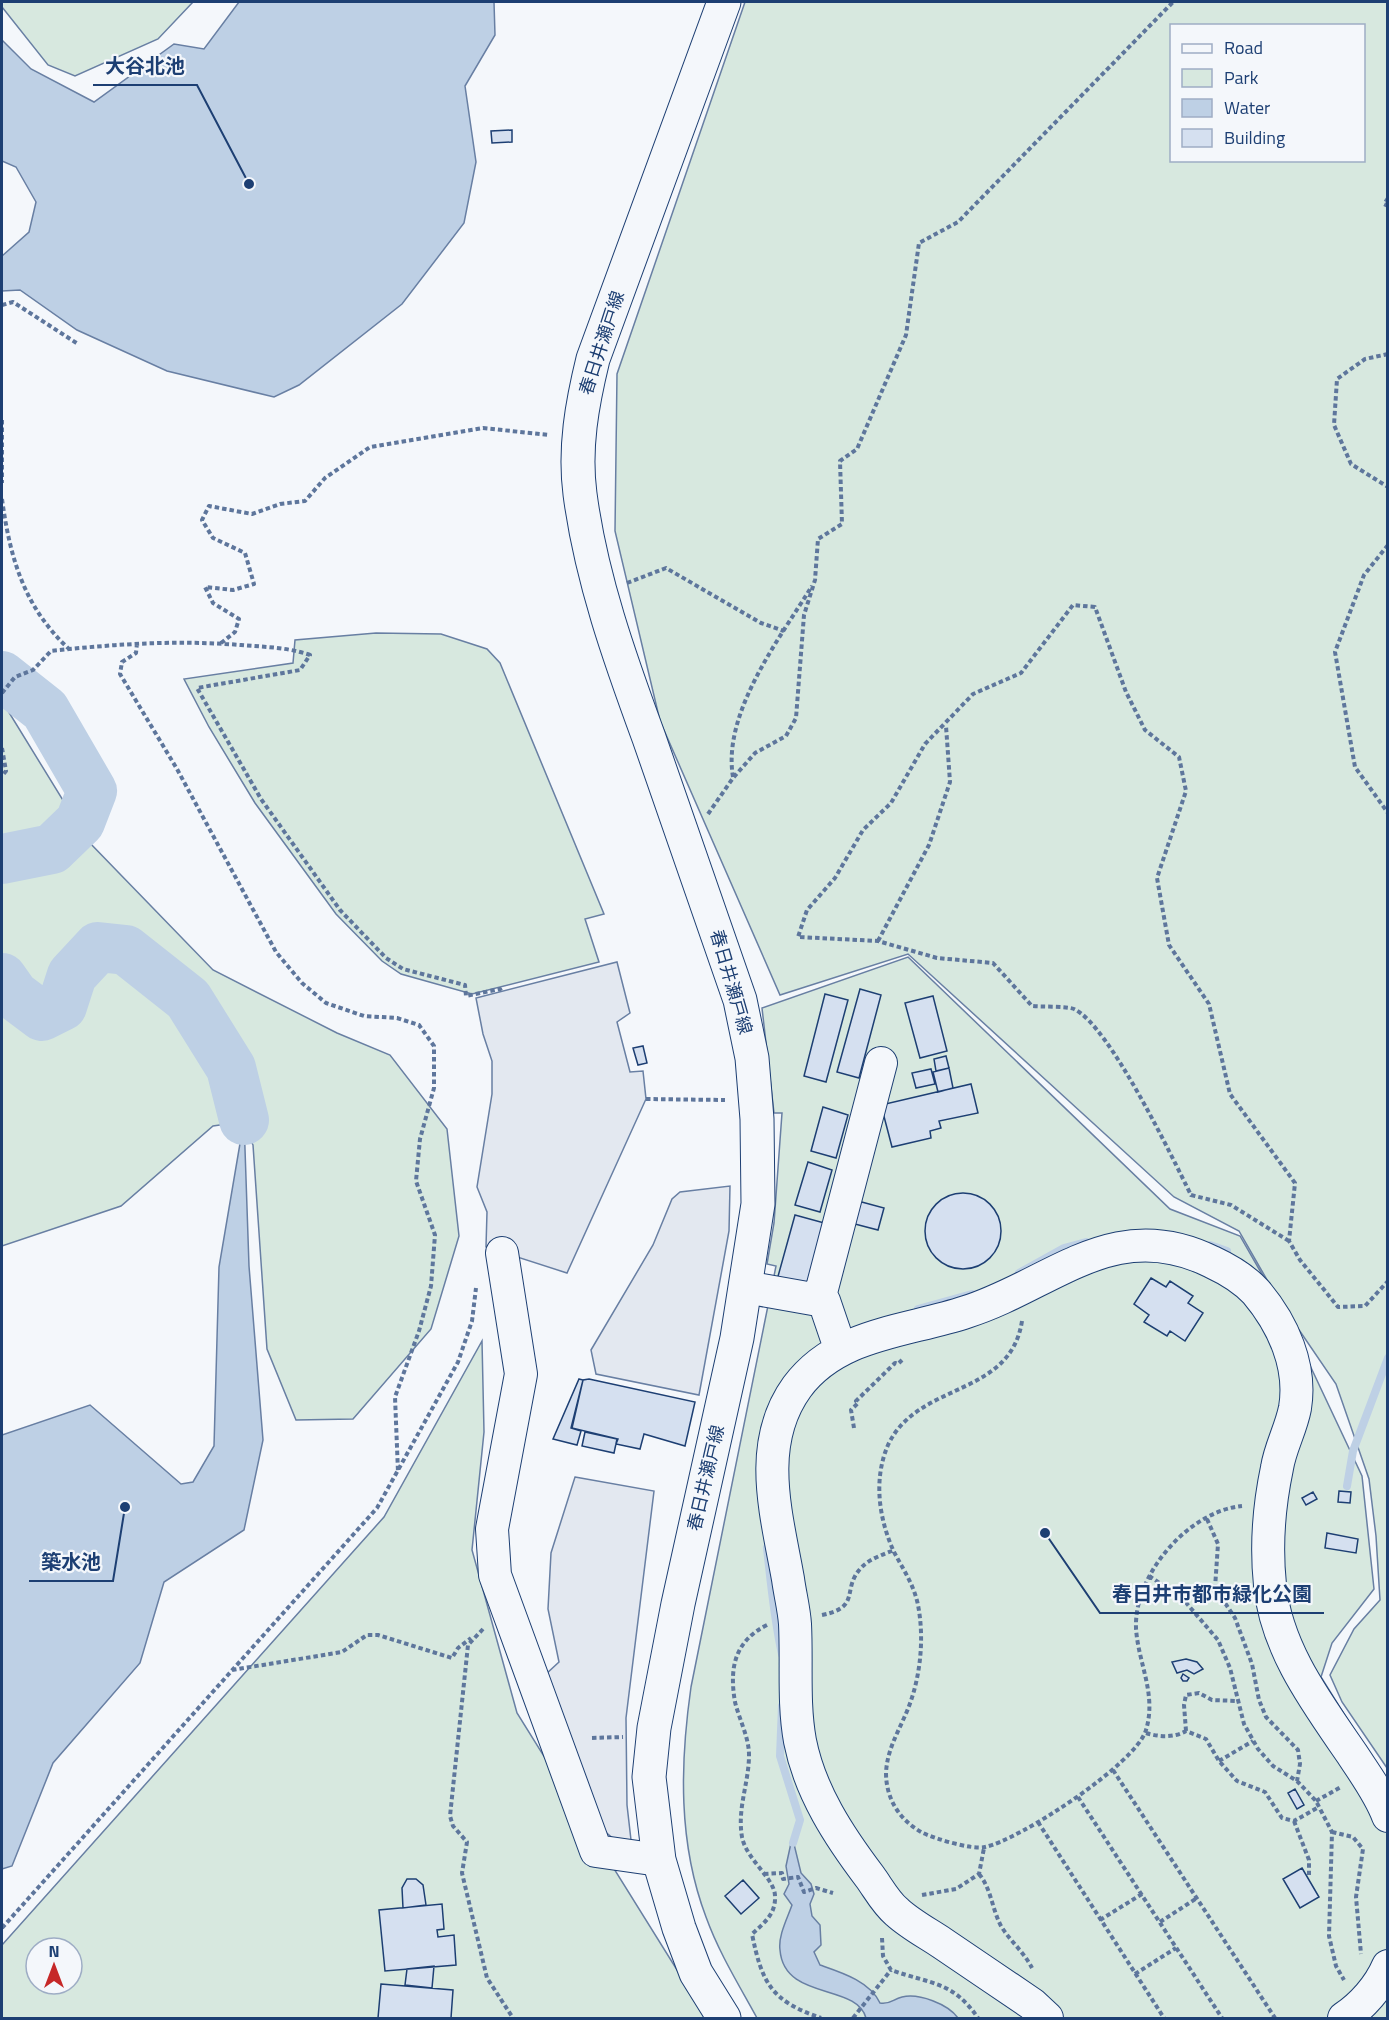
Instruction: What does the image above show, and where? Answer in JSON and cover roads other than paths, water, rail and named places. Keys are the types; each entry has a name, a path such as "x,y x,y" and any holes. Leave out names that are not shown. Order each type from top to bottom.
{"main road":[{"name":"春日井瀬戸線","path":"723,2019 696,1973 659,1860 649,1777 654,1728 678,1604 737,1338 758,1204 757,1119 752,1058 740,1000 612,634 580,493 579,435 583,402 593,360 724,2"}],"lane":[{"path":"819,1300 881,1064"},
{"path":"1039,2011 895,1911 842,1839 824,1808 800,1741 795,1620 772,1490 771,1459 784,1408 798,1386 815,1367 840,1348 968,1312 1080,1259 1109,1250 1140,1246 1171,1248 1197,1254 1228,1270 1255,1290 1275,1320 1291,1351 1297,1383 1294,1412 1278,1462 1270,1504 1270,1587 1279,1626 1302,1682 1365,1773 1383,1802 1388,1816"},
{"path":"502,1253 521,1374 492,1529 495,1575 596,1851 659,1860"},
{"path":"745,1287 824,1301 840,1348"},
{"path":"1344,2019 1358,2008 1383,1978 1373,1964"}],"water":[{"path":"239,2 494,2 495,35 465,86 476,162 464,223 402,304 299,385 274,397 167,371 77,330 20,290 2,291 2,256 29,232 36,202 16,167 2,161 2,40 31,69 94,102 174,44 204,49"},
{"path":"244,1120 249,1266 263,1440 244,1530 164,1582 140,1663 53,1763 12,1866 2,1869 2,1435 90,1405 181,1484 193,1482 214,1446 219,1267"},
{"path":"791,1843 794,1844 801,1873 811,1884 814,1894 810,1904 812,1916 820,1925 821,1945 814,1952 820,1965 862,1983 880,2003 889,2003 909,1996 925,1998 947,2008 958,2018 866,2018 860,2007 849,2000 807,1985 794,1977 784,1966 780,1950 780,1939 792,1905 784,1894 789,1884 786,1866"}],"waterway":[{"path":"2,676 45,710 92,791 80,822 52,849 2,859"},
{"path":"2,978 14,995 42,1016 62,1006 72,975 98,947 126,950 188,999 231,1068 244,1120"},
{"path":"1019,1273 1064,1248 1086,1242"},
{"path":"1210,1245 1227,1251"},
{"path":"918,1309 972,1294"},
{"path":"1347,1486 1353,1451 1388,1358"},
{"path":"767,1548 782,1654"},
{"path":"782,1706 780,1756 800,1820 793,1843"}],"place":[{"name":"大谷北池","path":"249,184"},
{"name":"築水池","path":"125,1507"},
{"name":"春日井市都市緑化公園","path":"1045,1533"}]}
